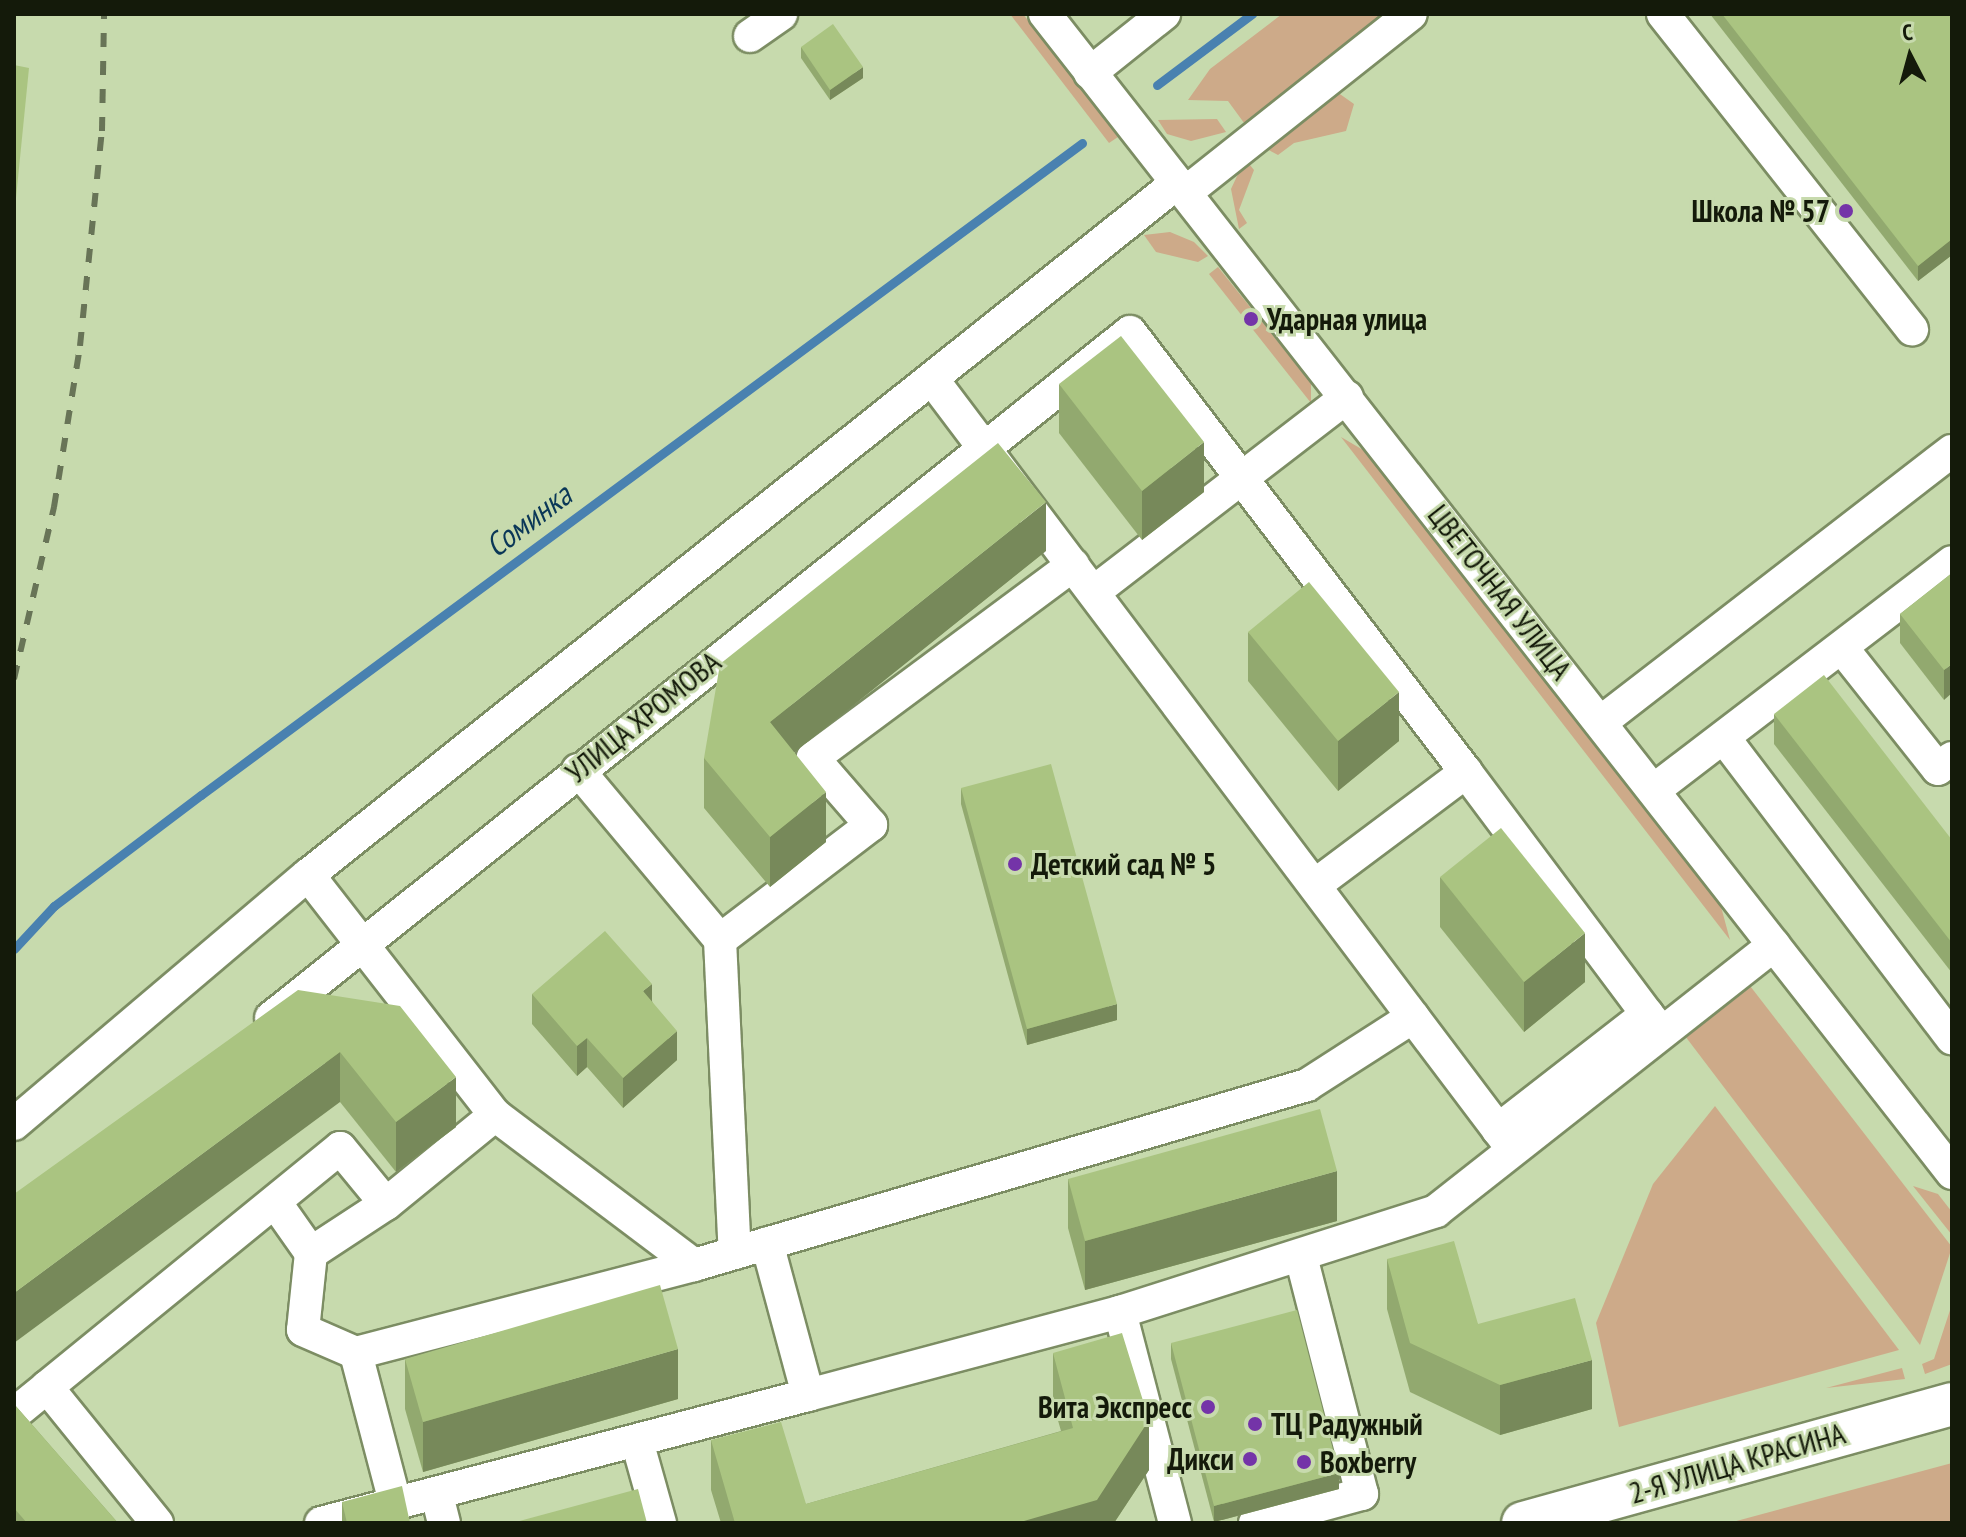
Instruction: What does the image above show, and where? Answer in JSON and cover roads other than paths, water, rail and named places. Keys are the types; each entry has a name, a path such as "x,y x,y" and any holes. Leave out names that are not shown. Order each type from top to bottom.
{"main road":[{"name":"2-Я УЛИЦА КРАСИНА","path":"1523,1523 1952,1404"}],"street":[{"path":"750,36 781,14"},
{"name":"ЦВЕТОЧНАЯ УЛИЦА","path":"1045,14 1952,1173"},
{"path":"1090,73 1164,14"},
{"path":"14,1124 308,875 932,379 1411,14"},
{"path":"1663,14 1912,329"},
{"name":"УЛИЦА ХРОМОВА","path":"248,1036 982,443 1130,332 1246,478"},
{"path":"932,379 1095,591 1505,1139"},
{"path":"1095,591 1246,478 1347,397"},
{"path":"1601,722 1952,451"},
{"path":"1246,478 1654,1023"},
{"path":"1654,790 1952,562"},
{"path":"720,940 871,825 813,758 1073,565"},
{"path":"1842,648 1947,771"},
{"path":"1724,738 1952,1038"},
{"path":"578,770 720,940 735,1253"},
{"path":"1315,885 1466,772"},
{"path":"308,875 359,947 495,1115 694,1265"},
{"path":"321,1523 396,1506 440,1509 637,1441 1120,1312 1301,1257 1436,1211 1505,1139 1654,1023 1774,945"},
{"path":"275,1202 311,1253 303,1330 356,1353 694,1265 1307,1085 1413,1017"},
{"path":"311,1253 386,1204 495,1115"},
{"path":"14,1414 340,1148 386,1204"},
{"path":"767,1243 808,1395"},
{"path":"1255,1523 1362,1494 1301,1257"},
{"path":"1120,1312 1175,1523"},
{"path":"356,1353 396,1506"},
{"path":"47,1387 157,1523"},
{"path":"637,1441 660,1523"}],"waterway":[{"name":"Соминка","path":"1157,85 1252,14"},
{"name":"Соминка","path":"14,949 54,906 201,795 1082,143"}],"railway":[{"path":"14,679 54,507 80,346 102,131 104,14"}],"place":[{"name":"Школа № 57","path":"1846,211"},
{"name":"Ударная улица","path":"1251,319"},
{"name":"Детский сад № 5","path":"1015,864"},
{"name":"Вита Экспресс","path":"1208,1407"},
{"name":"ТЦ Радужный","path":"1255,1424"},
{"name":"Дикси","path":"1250,1459"},
{"name":"Boxberry","path":"1304,1462"}]}
